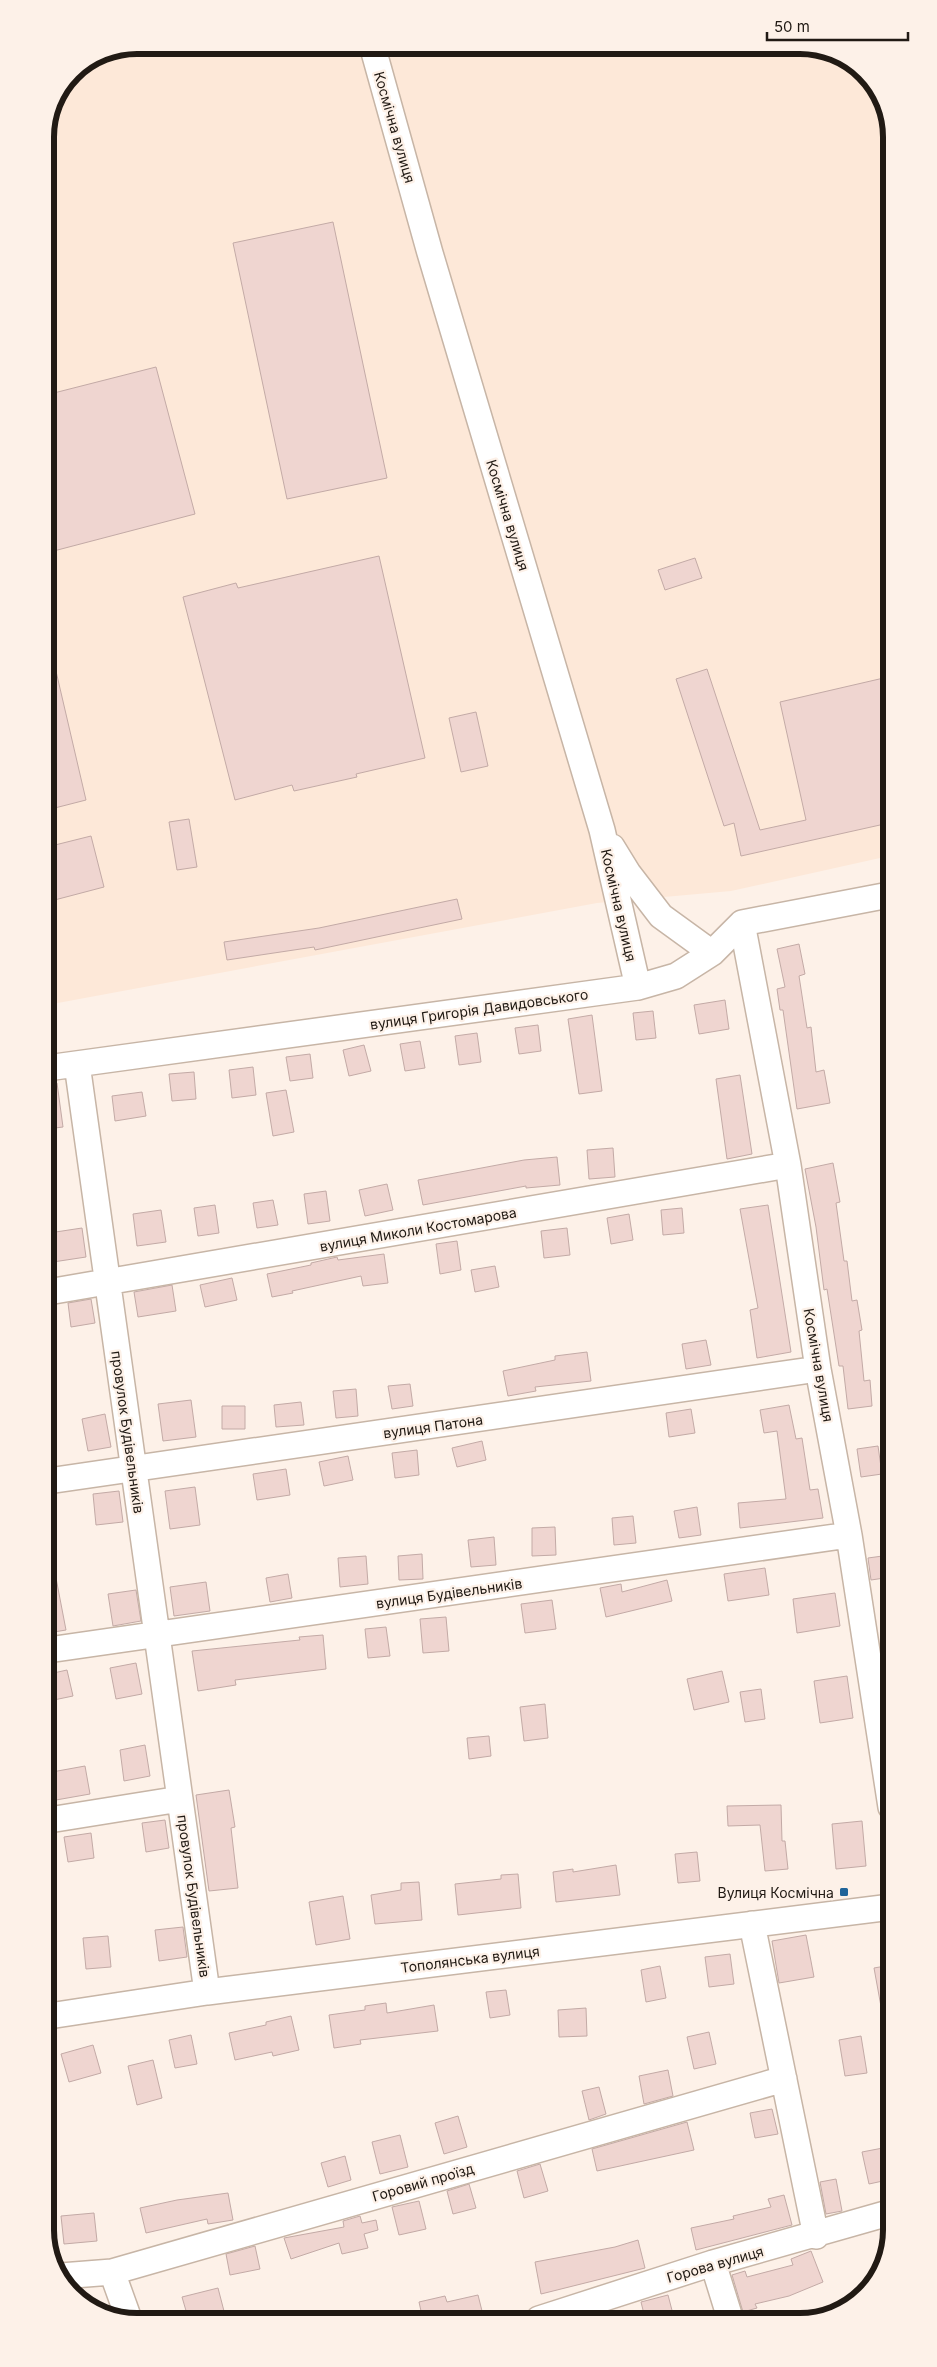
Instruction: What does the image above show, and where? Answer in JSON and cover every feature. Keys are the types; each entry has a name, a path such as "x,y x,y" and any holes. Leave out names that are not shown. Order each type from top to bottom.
{"street":[{"name":"Космічна вулиця","path":"375,54 430,253 602,830 638,987"},
{"path":"602,830 628,873 661,916 712,953"},
{"path":"742,923 883,896"},
{"name":"Космічна вулиця","path":"742,923 788,1165 818,1369 849,1535 883,1755"},
{"name":"вулиця Григорія Давидовського","path":"54,1067 638,987 676,976 712,953 742,923"},
{"name":"провулок Будівельників","path":"77,1064 207,1992"},
{"name":"вулиця Миколи Костомарова","path":"54,1291 788,1165"},
{"name":"вулиця Патона","path":"54,1480 818,1369"},
{"name":"вулиця Будівельників","path":"54,1649 849,1535"},
{"name":"провулок Будівельників","path":"54,1819 180,1799"},
{"name":"Тополянська вулиця","path":"54,2015 207,1992 883,1908"},
{"path":"752,1924 816,2236"},
{"name":"Горовий проїзд","path":"67,2276 112,2272 784,2079"},
{"name":"Горова вулиця","path":"558,2313 714,2264 816,2236 883,2215"},
{"path":"714,2264 729,2313"},
{"path":"112,2272 127,2313"}],"shaded area":[{"path":"137,54 806,54 827,58 842,65 859,78 872,95 882,121 883,137 883,857 731,891 597,903 54,1004 54,131 60,105 68,91 78,78 91,68 105,60 121,55"}],"building":[{"path":"333,222 387,478 287,499 233,243"},
{"path":"156,367 195,514 54,551 54,393"},
{"path":"379,556 425,758 356,774 357,777 294,791 292,785 235,800 183,597 236,583 238,588"},
{"path":"695,558 702,578 665,590 658,570"},
{"path":"54,663 86,800 54,808"},
{"path":"707,669 760,830 806,820 780,702 883,678 883,824 741,856 734,823 724,826 676,679"},
{"path":"476,712 488,766 461,772 449,718"},
{"path":"189,819 197,867 177,870 169,822"},
{"path":"91,836 104,887 54,900 54,845"},
{"path":"457,899 462,919 315,950 314,947 227,960 224,942 319,928"},
{"path":"799,944 805,974 799,976 807,1028 811,1027 816,1072 824,1070 830,1103 797,1109 783,1010 780,1010 777,989 785,987 777,949"},
{"path":"725,1000 729,1029 699,1034 694,1005"},
{"path":"653,1011 656,1038 636,1040 633,1013"},
{"path":"592,1015 602,1091 579,1094 568,1019"},
{"path":"538,1025 541,1051 519,1054 515,1028"},
{"path":"477,1033 481,1062 459,1065 455,1036"},
{"path":"420,1041 425,1068 405,1071 400,1044"},
{"path":"364,1045 371,1071 349,1076 343,1050"},
{"path":"310,1054 313,1078 290,1081 286,1057"},
{"path":"253,1067 256,1095 232,1098 229,1070"},
{"path":"194,1072 196,1099 172,1101 169,1074"},
{"path":"740,1075 752,1154 727,1159 716,1079"},
{"path":"54,1083 57,1083 63,1127 54,1128"},
{"path":"286,1090 294,1132 273,1136 266,1093"},
{"path":"142,1092 146,1116 115,1121 112,1096"},
{"path":"613,1148 615,1177 589,1179 587,1150"},
{"path":"557,1157 560,1185 526,1188 526,1186 423,1205 418,1180 524,1160"},
{"path":"833,1163 840,1202 836,1203 844,1261 847,1261 852,1301 857,1300 862,1330 859,1331 864,1381 870,1380 872,1406 848,1409 843,1366 839,1366 827,1289 824,1290 816,1227 805,1169"},
{"path":"387,1184 393,1210 365,1216 359,1190"},
{"path":"326,1191 330,1221 308,1224 304,1194"},
{"path":"273,1200 278,1225 257,1228 253,1203"},
{"path":"215,1205 219,1233 198,1236 194,1208"},
{"path":"768,1205 791,1352 757,1358 750,1310 758,1308 740,1209"},
{"path":"682,1208 684,1233 663,1235 661,1210"},
{"path":"161,1210 166,1242 137,1246 133,1214"},
{"path":"629,1214 633,1240 611,1244 607,1218"},
{"path":"82,1228 86,1257 54,1262 54,1232"},
{"path":"567,1228 570,1255 544,1258 541,1231"},
{"path":"457,1241 461,1270 440,1274 436,1244"},
{"path":"384,1254 388,1283 363,1286 361,1276 272,1297 267,1274 311,1265 311,1263 337,1257 338,1260"},
{"path":"495,1266 499,1287 475,1292 471,1270"},
{"path":"232,1278 237,1300 205,1307 200,1285"},
{"path":"172,1285 176,1311 138,1317 134,1292"},
{"path":"91,1299 95,1323 71,1327 68,1303"},
{"path":"706,1340 711,1365 686,1369 682,1344"},
{"path":"587,1352 591,1381 535,1387 536,1391 508,1396 503,1371 555,1360 555,1356"},
{"path":"410,1384 413,1406 392,1409 388,1386"},
{"path":"356,1389 358,1416 336,1418 333,1391"},
{"path":"191,1400 196,1437 163,1441 158,1404"},
{"path":"301,1402 304,1425 276,1427 274,1405"},
{"path":"789,1405 796,1439 802,1438 810,1490 818,1489 823,1518 740,1528 738,1503 786,1499 777,1431 764,1433 760,1410"},
{"path":"222,1406 245,1406 245,1429 222,1429"},
{"path":"691,1409 695,1433 669,1437 666,1413"},
{"path":"105,1414 111,1447 88,1451 82,1419"},
{"path":"482,1441 486,1460 457,1467 452,1448"},
{"path":"878,1446 882,1474 861,1477 857,1449"},
{"path":"417,1450 419,1475 395,1478 392,1453"},
{"path":"348,1456 353,1480 324,1486 319,1462"},
{"path":"286,1469 290,1495 257,1500 253,1474"},
{"path":"195,1487 200,1525 170,1529 165,1491"},
{"path":"119,1491 123,1522 96,1525 93,1494"},
{"path":"697,1507 701,1535 679,1538 674,1511"},
{"path":"633,1516 636,1543 614,1545 612,1518"},
{"path":"555,1527 556,1555 532,1556 532,1528"},
{"path":"494,1537 496,1565 471,1567 468,1540"},
{"path":"422,1554 423,1579 399,1580 398,1556"},
{"path":"366,1556 368,1584 340,1587 338,1558"},
{"path":"883,1556 883,1578 871,1580 868,1558"},
{"path":"765,1568 769,1595 728,1601 724,1574"},
{"path":"288,1574 292,1598 270,1602 266,1578"},
{"path":"54,1578 56,1578 66,1630 54,1632"},
{"path":"667,1580 672,1601 606,1617 600,1588 621,1584 622,1592"},
{"path":"206,1582 210,1611 174,1616 170,1587"},
{"path":"136,1590 141,1621 113,1626 108,1594"},
{"path":"835,1593 840,1626 797,1633 793,1599"},
{"path":"552,1600 556,1629 525,1633 521,1604"},
{"path":"446,1617 449,1651 423,1653 420,1619"},
{"path":"386,1627 390,1656 368,1658 365,1629"},
{"path":"323,1635 326,1669 235,1680 236,1685 198,1691 192,1651 300,1640 299,1637"},
{"path":"136,1663 142,1694 116,1699 110,1668"},
{"path":"67,1670 73,1696 54,1700 54,1673"},
{"path":"722,1671 729,1702 694,1710 687,1679"},
{"path":"847,1676 853,1718 820,1723 814,1681"},
{"path":"761,1689 765,1719 745,1722 740,1692"},
{"path":"545,1704 548,1738 524,1741 520,1707"},
{"path":"489,1736 491,1756 469,1759 467,1738"},
{"path":"145,1745 150,1776 124,1781 120,1750"},
{"path":"85,1766 90,1794 56,1800 54,1772"},
{"path":"229,1790 235,1827 231,1828 238,1888 209,1891 196,1795"},
{"path":"781,1805 782,1841 785,1841 788,1869 765,1871 760,1825 728,1826 727,1806"},
{"path":"165,1820 169,1848 146,1852 142,1823"},
{"path":"862,1821 866,1866 836,1869 832,1824"},
{"path":"91,1833 94,1858 68,1862 64,1837"},
{"path":"697,1852 700,1881 678,1883 675,1854"},
{"path":"616,1865 620,1895 556,1902 553,1872 573,1869 573,1872"},
{"path":"518,1874 521,1908 458,1915 455,1884 501,1879 501,1875"},
{"path":"419,1882 422,1920 375,1924 371,1895 401,1890 401,1883"},
{"path":"343,1896 350,1939 316,1945 309,1902"},
{"path":"183,1927 187,1957 159,1961 155,1930"},
{"path":"806,1935 814,1977 779,1983 772,1941"},
{"path":"108,1936 111,1967 86,1969 83,1938"},
{"path":"730,1954 734,1984 709,1987 705,1957"},
{"path":"660,1966 666,1998 646,2002 641,1970"},
{"path":"883,1966 883,2018 874,1968"},
{"path":"506,1990 510,2015 490,2018 486,1992"},
{"path":"386,2003 387,2013 434,2005 438,2031 360,2040 361,2044 334,2048 329,2015 365,2010 365,2006"},
{"path":"586,2008 587,2036 559,2037 558,2010"},
{"path":"291,2016 299,2050 273,2056 272,2052 235,2060 229,2033 266,2025 266,2022"},
{"path":"709,2032 716,2064 694,2069 687,2037"},
{"path":"191,2035 197,2064 175,2068 169,2040"},
{"path":"861,2036 867,2073 845,2076 839,2040"},
{"path":"93,2045 101,2073 69,2082 61,2054"},
{"path":"153,2060 162,2098 137,2105 128,2066"},
{"path":"668,2070 673,2096 644,2104 639,2076"},
{"path":"599,2087 606,2114 589,2120 582,2091"},
{"path":"772,2109 778,2134 755,2138 750,2113"},
{"path":"458,2116 467,2147 444,2154 435,2123"},
{"path":"687,2122 694,2150 597,2171 592,2149"},
{"path":"400,2135 408,2167 380,2174 372,2142"},
{"path":"883,2148 883,2181 869,2184 862,2152"},
{"path":"345,2156 351,2180 328,2187 321,2163"},
{"path":"540,2164 548,2191 524,2198 517,2171"},
{"path":"836,2179 842,2211 826,2214 820,2182"},
{"path":"469,2184 476,2208 453,2214 447,2191"},
{"path":"228,2193 233,2220 208,2224 207,2219 146,2233 140,2208 177,2200"},
{"path":"784,2195 792,2225 696,2250 691,2228 734,2219 733,2216 771,2207 768,2199"},
{"path":"419,2201 426,2229 399,2235 392,2207"},
{"path":"94,2213 97,2241 64,2244 61,2216"},
{"path":"360,2216 362,2223 376,2220 378,2230 364,2234 368,2248 342,2254 339,2243 291,2259 284,2238 344,2227 343,2221"},
{"path":"638,2240 645,2268 541,2294 535,2262 615,2247"},
{"path":"255,2246 260,2269 230,2275 226,2254"},
{"path":"811,2251 823,2282 789,2296 755,2304 757,2308 743,2312 732,2275 745,2271 747,2277 793,2265 791,2259"},
{"path":"218,2288 224,2313 187,2313 182,2297"},
{"path":"478,2295 482,2313 421,2313 419,2302 445,2296 447,2302"},
{"path":"668,2295 673,2313 644,2313 641,2302"}],"place":[{"name":"Вулиця Космічна","path":"844,1892"}]}
